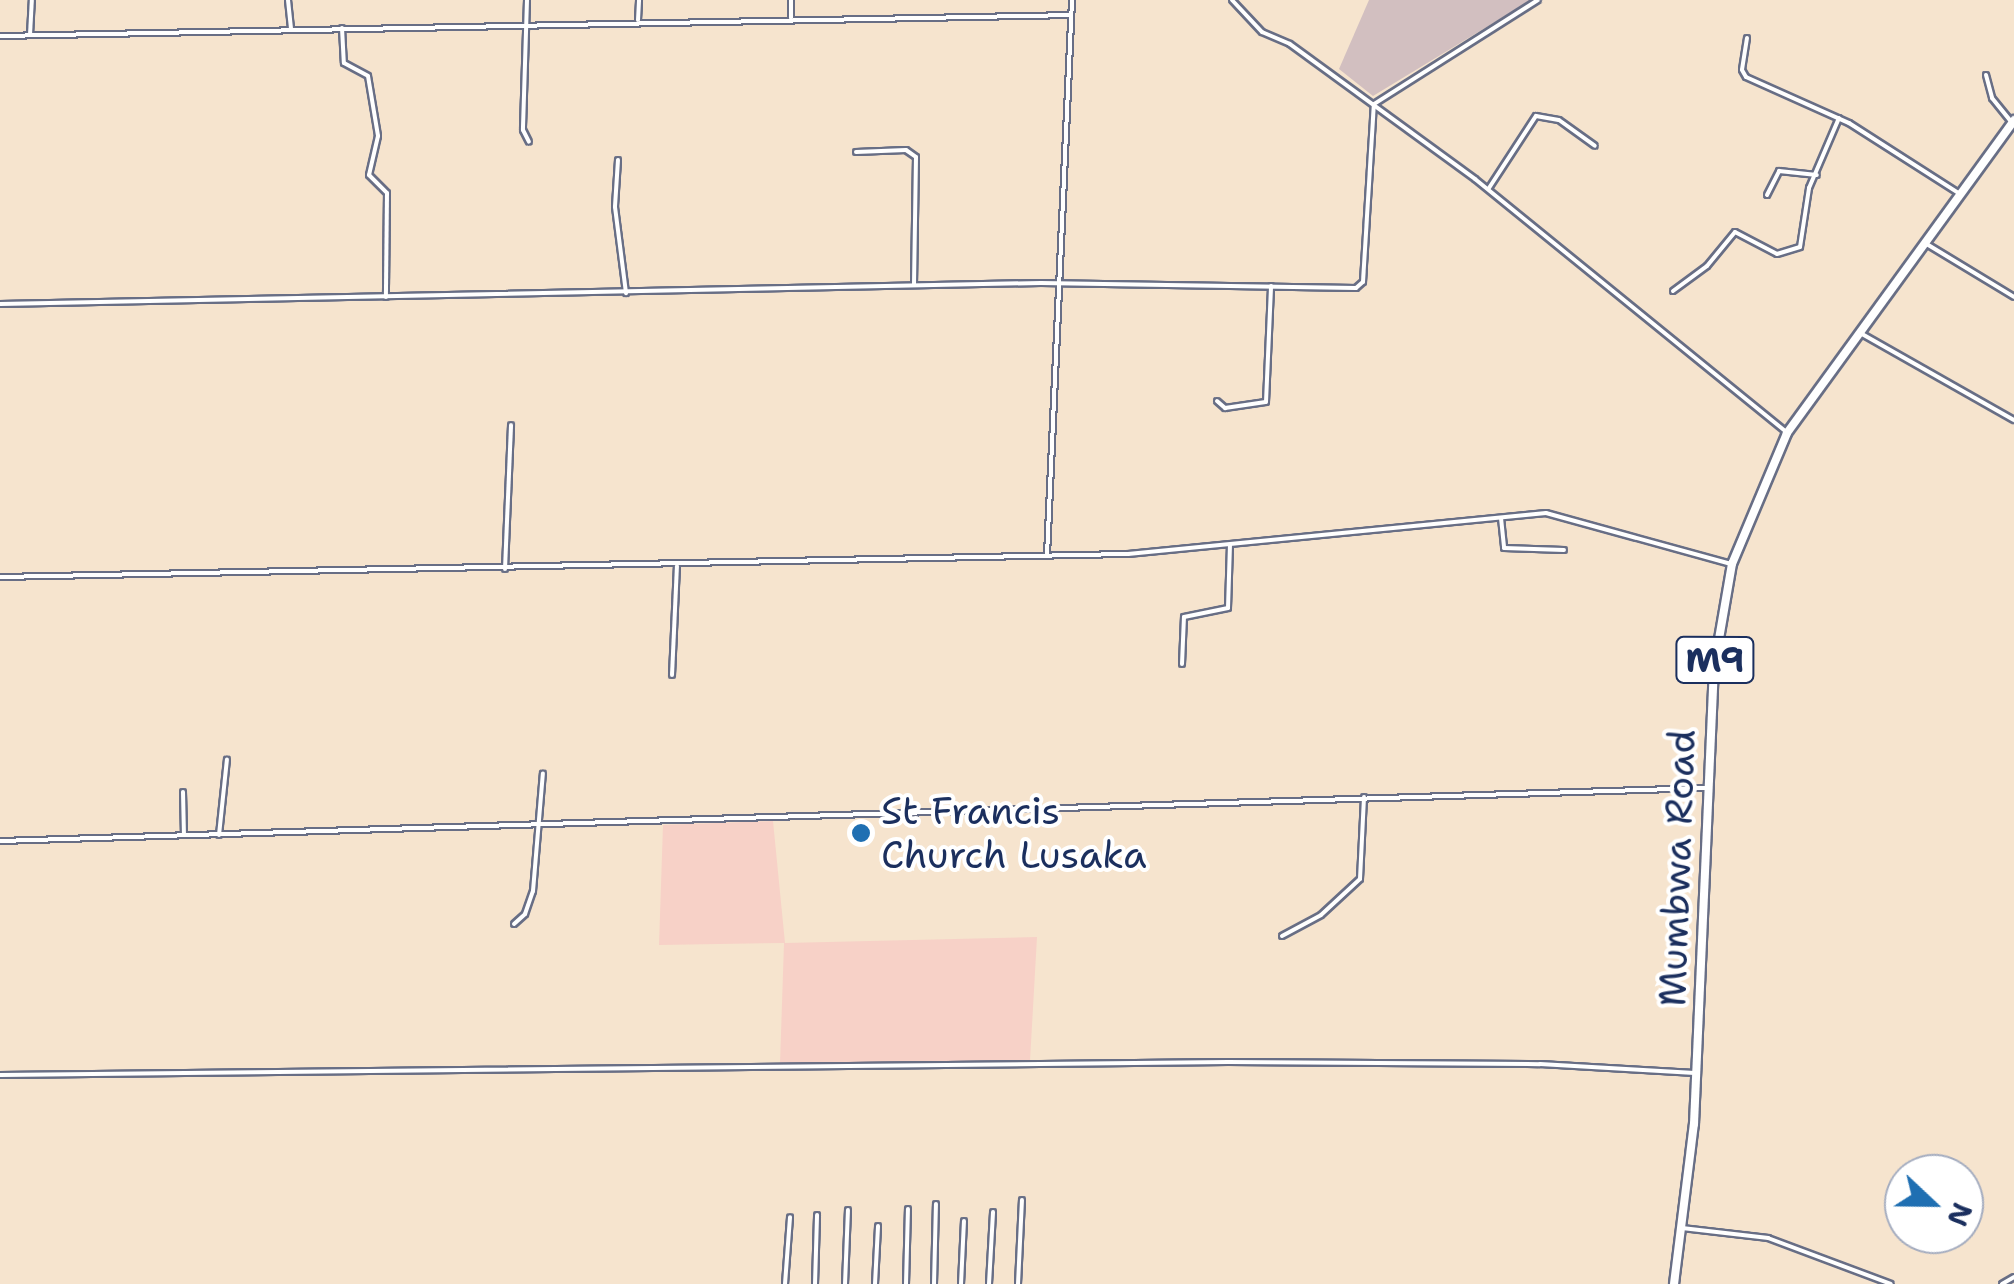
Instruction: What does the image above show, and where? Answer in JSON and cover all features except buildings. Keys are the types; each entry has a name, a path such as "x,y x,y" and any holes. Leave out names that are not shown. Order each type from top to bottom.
{"main road":[{"name":"Mumbwa Road","path":"1674,1284 1696,1073 1714,668 1732,564 1787,434 2013,122"}],"street":[{"path":"30,36 32,0"},
{"path":"288,0 291,30"},
{"path":"527,0 523,130 529,142"},
{"path":"638,21 639,0"},
{"path":"790,18 792,0"},
{"path":"1047,556 1072,0"},
{"path":"1232,0 1262,32 1290,44 1488,190 1787,434"},
{"path":"1374,104 1538,0"},
{"path":"0,36 1071,14"},
{"path":"342,28 342,59 368,76 378,136 369,175 386,194 386,296"},
{"path":"1748,38 1744,75 1839,118 1960,194"},
{"path":"1986,75 1992,98 2013,122"},
{"path":"0,304 914,285 1362,285 1374,104"},
{"path":"1488,190 1536,116 1558,120 1595,146"},
{"path":"1673,291 1707,266 1735,232 1777,254 1799,248 1817,174 1839,118"},
{"path":"856,152 906,150 916,157 914,285"},
{"path":"618,160 615,206 626,293"},
{"path":"1767,195 1779,171 1817,174"},
{"path":"1925,242 2014,297"},
{"path":"1217,402 1225,408 1264,404 1271,286"},
{"path":"1858,332 2014,420"},
{"path":"505,569 511,425"},
{"path":"0,577 1047,556 1557,515 1732,564"},
{"path":"1501,518 1504,548 1564,550"},
{"path":"1182,664 1184,617 1228,608 1230,544"},
{"path":"672,675 677,566"},
{"path":"219,834 227,759"},
{"path":"514,924 531,900 543,773"},
{"path":"0,840 1707,788"},
{"path":"183,792 184,836"},
{"path":"1282,936 1322,914 1360,879 1364,796"},
{"path":"0,1075 1218,1062 1540,1064 1696,1073"},
{"path":"1018,1284 1022,1200"},
{"path":"934,1284 936,1204"},
{"path":"906,1284 908,1209"},
{"path":"845,1284 848,1210"},
{"path":"989,1284 993,1212"},
{"path":"815,1284 817,1215"},
{"path":"786,1284 790,1217"},
{"path":"961,1284 964,1221"},
{"path":"875,1284 878,1226"},
{"path":"1682,1228 1768,1238 1891,1284"},
{"path":"2002,1284 2014,1277"}],"shaded area":[{"path":"1369,0 1531,0 1373,96 1339,69"},
{"path":"773,821 785,943 1037,937 1030,1061 780,1064 784,943 659,945 663,825"}],"place":[{"name":"St Francis Church Lusaka","path":"861,833"}]}
